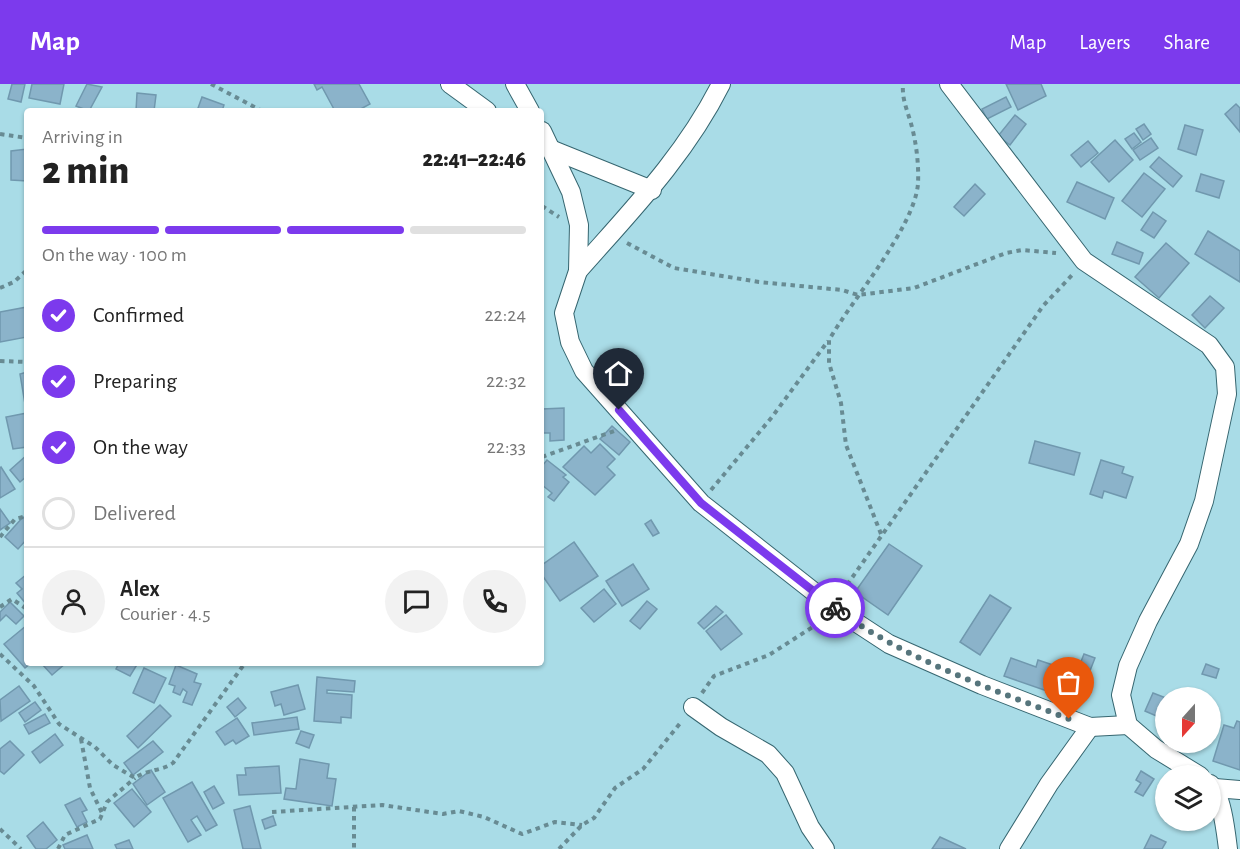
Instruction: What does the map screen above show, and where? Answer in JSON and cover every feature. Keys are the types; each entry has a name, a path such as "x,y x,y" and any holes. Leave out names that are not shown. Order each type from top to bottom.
{"street":[{"path":"450,84 483,108"},
{"path":"515,84 528,108"},
{"path":"578,271 652,190 699,123 721,84"},
{"path":"949,84 1081,258 1209,345 1232,371 1204,501 1188,544 1148,621 1128,666 1121,695 1128,725 1156,749 1182,765"},
{"path":"548,148 652,190"},
{"path":"548,148 571,192 579,225 578,271 564,314 570,342 584,370 701,503 832,607 889,644 982,685 1090,728 1128,725"},
{"path":"693,707 768,754 785,773 810,827 825,849"},
{"path":"1009,849 1049,784 1090,728"},
{"path":"1221,787 1240,790"},
{"path":"1221,820 1228,849"}],"path":[{"path":"211,84 256,108"},
{"path":"701,503 829,340 899,232 915,202 918,184 916,145 903,103 903,84"},
{"path":"0,134 24,138"},
{"path":"611,233 674,268 759,282 842,290 858,295 914,288 1006,253 1022,250 1081,258"},
{"path":"832,607 1043,306 1081,258"},
{"path":"0,288 14,282 24,273"},
{"path":"829,340 829,363 841,403 846,446 881,534"},
{"path":"0,361 24,362"},
{"path":"544,456 632,425"},
{"path":"0,537 15,519 24,517"},
{"path":"0,608 12,599 24,607"},
{"path":"0,654 34,686 59,724 95,747 113,765 135,778"},
{"path":"58,849 65,835 100,819 107,802 135,778 146,770 166,768 173,763 243,666"},
{"path":"81,739 90,788 103,816"},
{"path":"272,812 382,805 443,814 470,812 522,834 555,822 582,825"},
{"path":"354,807 354,849"},
{"path":"0,829 21,849"}],"building":[{"path":"12,84 25,84 21,102 8,99"},
{"path":"32,84 64,84 60,104 29,98"},
{"path":"87,84 102,87 91,108 76,106"},
{"path":"314,84 359,84 370,104 363,108 333,108 322,87 317,90"},
{"path":"1006,84 1041,84 1046,96 1018,110"},
{"path":"137,93 156,95 154,108 136,108"},
{"path":"202,97 224,105 223,108 198,108"},
{"path":"1006,97 1011,107 987,119 982,109"},
{"path":"1236,104 1240,108 1240,132 1225,114"},
{"path":"1015,115 1026,124 1010,145 998,136"},
{"path":"1144,124 1151,134 1143,140 1136,129"},
{"path":"1185,125 1203,130 1196,155 1178,149"},
{"path":"1134,133 1141,142 1132,149 1125,139"},
{"path":"1151,138 1158,148 1140,160 1133,150"},
{"path":"1115,140 1133,160 1109,182 1091,162"},
{"path":"1088,141 1098,153 1081,167 1071,155"},
{"path":"24,149 24,181 11,180 11,151"},
{"path":"1159,157 1182,176 1173,187 1150,167"},
{"path":"1144,173 1165,189 1142,217 1122,201"},
{"path":"1201,174 1224,181 1219,198 1196,191"},
{"path":"1077,182 1114,198 1105,219 1067,202"},
{"path":"975,184 985,194 964,216 954,207"},
{"path":"1153,212 1166,221 1154,238 1141,230"},
{"path":"1208,231 1240,251 1240,282 1195,254"},
{"path":"1117,242 1143,253 1139,264 1112,254"},
{"path":"1166,243 1189,263 1159,298 1135,277"},
{"path":"1210,296 1224,308 1205,328 1192,315"},
{"path":"24,308 24,338 0,342 0,312"},
{"path":"24,373 24,398 20,374"},
{"path":"564,408 564,440 550,441 550,433 544,433 544,409"},
{"path":"24,414 24,447 13,449 6,417"},
{"path":"612,426 630,442 619,455 600,439"},
{"path":"1035,441 1080,453 1074,475 1029,463"},
{"path":"600,444 615,459 607,467 615,475 595,495 563,467 584,446 591,453"},
{"path":"24,458 24,479 20,482 10,470"},
{"path":"547,460 566,475 563,477 569,482 554,501 548,497 552,493 544,487 544,464"},
{"path":"1101,460 1124,467 1122,473 1133,477 1126,498 1104,491 1102,498 1090,494"},
{"path":"0,468 15,489 0,498"},
{"path":"0,509 10,523 0,530"},
{"path":"23,517 24,542 18,549 5,537"},
{"path":"651,520 659,533 653,536 645,524"},
{"path":"574,542 598,576 560,601 544,578 544,564"},
{"path":"889,544 922,566 888,615 855,592"},
{"path":"633,564 649,589 622,606 606,581"},
{"path":"24,576 24,601 17,593 22,589 16,583"},
{"path":"604,589 616,604 594,622 581,608"},
{"path":"990,595 1011,608 980,655 960,642"},
{"path":"647,601 657,609 640,629 630,621"},
{"path":"10,602 24,616 16,624 6,615 0,621 0,612"},
{"path":"716,606 723,612 704,629 698,623"},
{"path":"726,615 742,634 721,650 706,631"},
{"path":"24,627 24,666 27,666 25,668 4,644"},
{"path":"1084,654 1095,658 1082,691 1071,687"},
{"path":"1011,658 1036,667 1038,660 1059,667 1050,692 1004,676"},
{"path":"1206,664 1219,669 1216,678 1202,674"},
{"path":"44,666 62,666 52,675"},
{"path":"118,666 136,666 130,676 116,669"},
{"path":"176,666 178,666 197,674 194,682 201,684 192,705 183,702 187,692 183,689 180,695 173,692 175,686 169,684"},
{"path":"144,668 166,678 154,703 133,693"},
{"path":"317,677 355,681 354,692 327,690 327,693 352,695 351,718 341,717 341,723 314,721"},
{"path":"298,685 305,709 284,715 281,704 275,706 271,692"},
{"path":"19,686 30,701 1,721 0,700"},
{"path":"1153,693 1155,694 1155,715 1145,711"},
{"path":"238,698 246,708 235,717 227,707"},
{"path":"35,702 41,710 25,722 19,713"},
{"path":"160,705 171,716 138,748 127,736"},
{"path":"45,714 50,723 29,734 24,725"},
{"path":"297,717 299,729 254,735 252,723"},
{"path":"237,718 249,736 236,744 233,740 225,745 216,732"},
{"path":"1237,721 1240,722 1240,770 1213,761 1215,753 1221,753 1221,735 1224,725 1234,728"},
{"path":"301,731 314,735 309,748 296,743"},
{"path":"55,734 63,745 40,763 32,752"},
{"path":"10,741 24,755 4,774 0,771 0,749"},
{"path":"153,741 163,752 133,775 124,763"},
{"path":"300,759 329,764 327,778 336,779 332,806 284,799 286,788 296,789"},
{"path":"279,766 281,793 239,795 237,775 246,775 245,768"},
{"path":"151,770 165,792 147,805 133,784"},
{"path":"1141,771 1154,779 1143,796 1135,792 1141,783 1136,780"},
{"path":"192,782 217,825 206,831 197,816 191,820 201,835 188,842 163,798"},
{"path":"214,786 224,803 213,809 204,792"},
{"path":"132,789 151,812 134,827 114,803"},
{"path":"80,798 87,810 82,812 87,822 77,827 65,805"},
{"path":"250,806 261,849 243,849 234,810"},
{"path":"273,816 276,825 265,829 262,820"},
{"path":"43,822 57,840 46,849 36,849 27,836"},
{"path":"87,835 93,849 65,849 63,845"},
{"path":"1151,835 1166,842 1162,849 1144,849"},
{"path":"940,837 966,849 932,849"},
{"path":"129,840 133,849 117,849 115,845"}],"way so far":[{"path":"835,608 889,644 982,685 1069,719"}],"route":[{"path":"619,410 701,503 835,608"}]}
